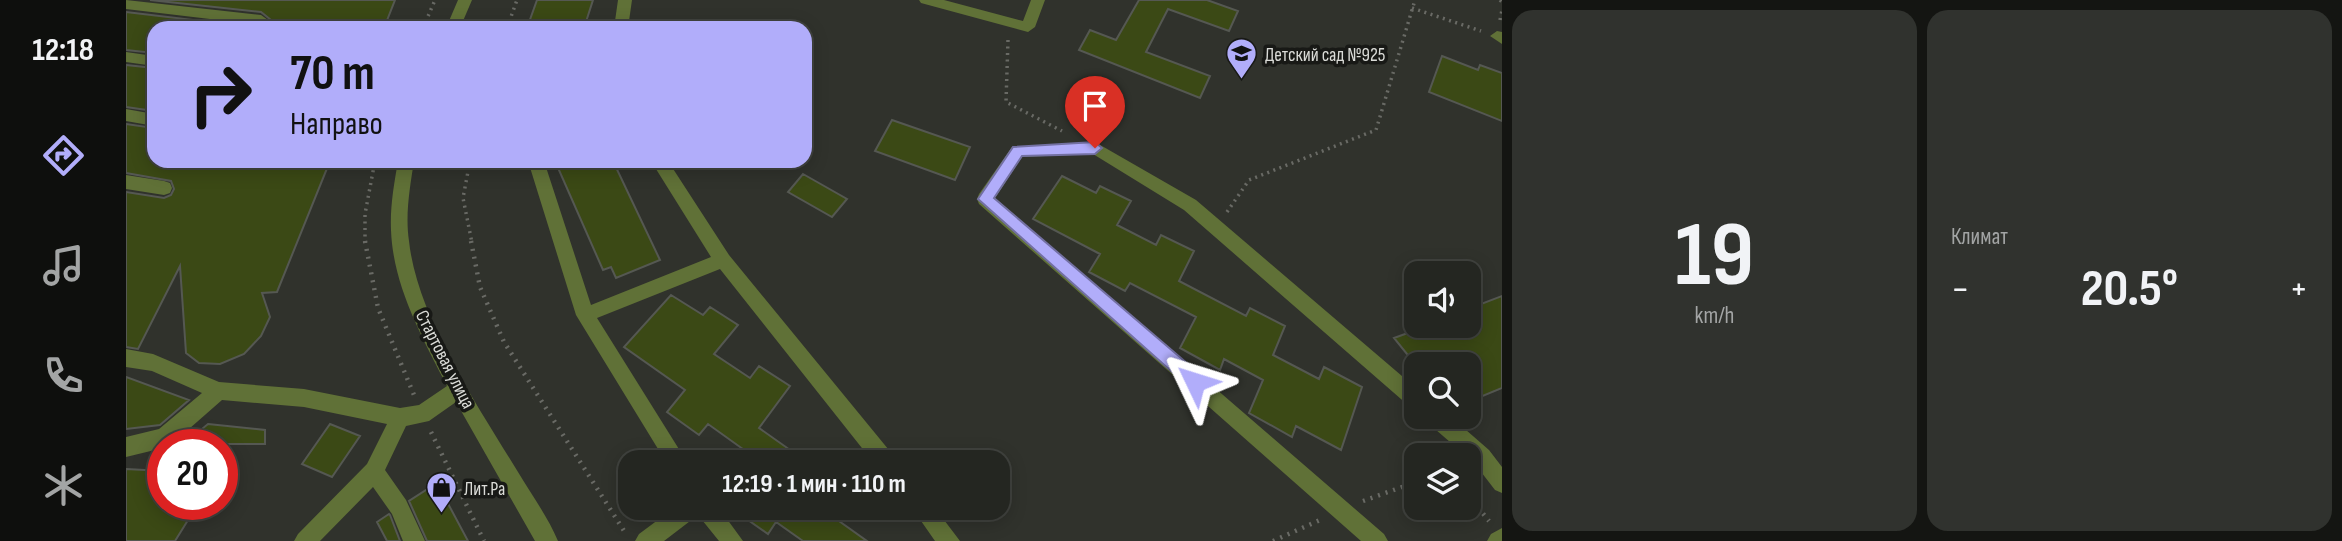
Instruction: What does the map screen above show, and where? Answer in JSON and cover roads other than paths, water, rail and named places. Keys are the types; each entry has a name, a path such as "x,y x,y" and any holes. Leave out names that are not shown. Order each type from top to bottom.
{"street":[{"path":"456,21 465,0"},
{"path":"622,21 625,0"},
{"path":"926,0 1028,27 1038,0"},
{"path":"126,21 136,3 261,20"},
{"path":"126,57 147,60"},
{"path":"126,116 147,119"},
{"path":"1377,541 985,199 1018,151 1095,148 1190,205 1404,390"},
{"name":"Стартовая улица","path":"405,168 400,206 400,242 408,280 428,331 547,541"},
{"path":"538,168 586,315 670,450"},
{"path":"664,168 723,260 876,450"},
{"path":"126,182 164,188"},
{"path":"586,315 723,260"},
{"path":"126,358 153,363 218,391 304,398 400,417 422,414 459,389"},
{"path":"126,446 147,446 174,431 218,391"},
{"path":"305,541 374,471 400,417"},
{"path":"1450,429 1482,457 1502,483"},
{"path":"374,471 399,507 414,541"},
{"path":"646,541 675,520"},
{"path":"715,520 732,541"},
{"path":"932,520 949,541"}],"place":[{"name":"Детский сад №925","path":"1242,81"},
{"name":"Лит.Ра","path":"441,515"}]}
